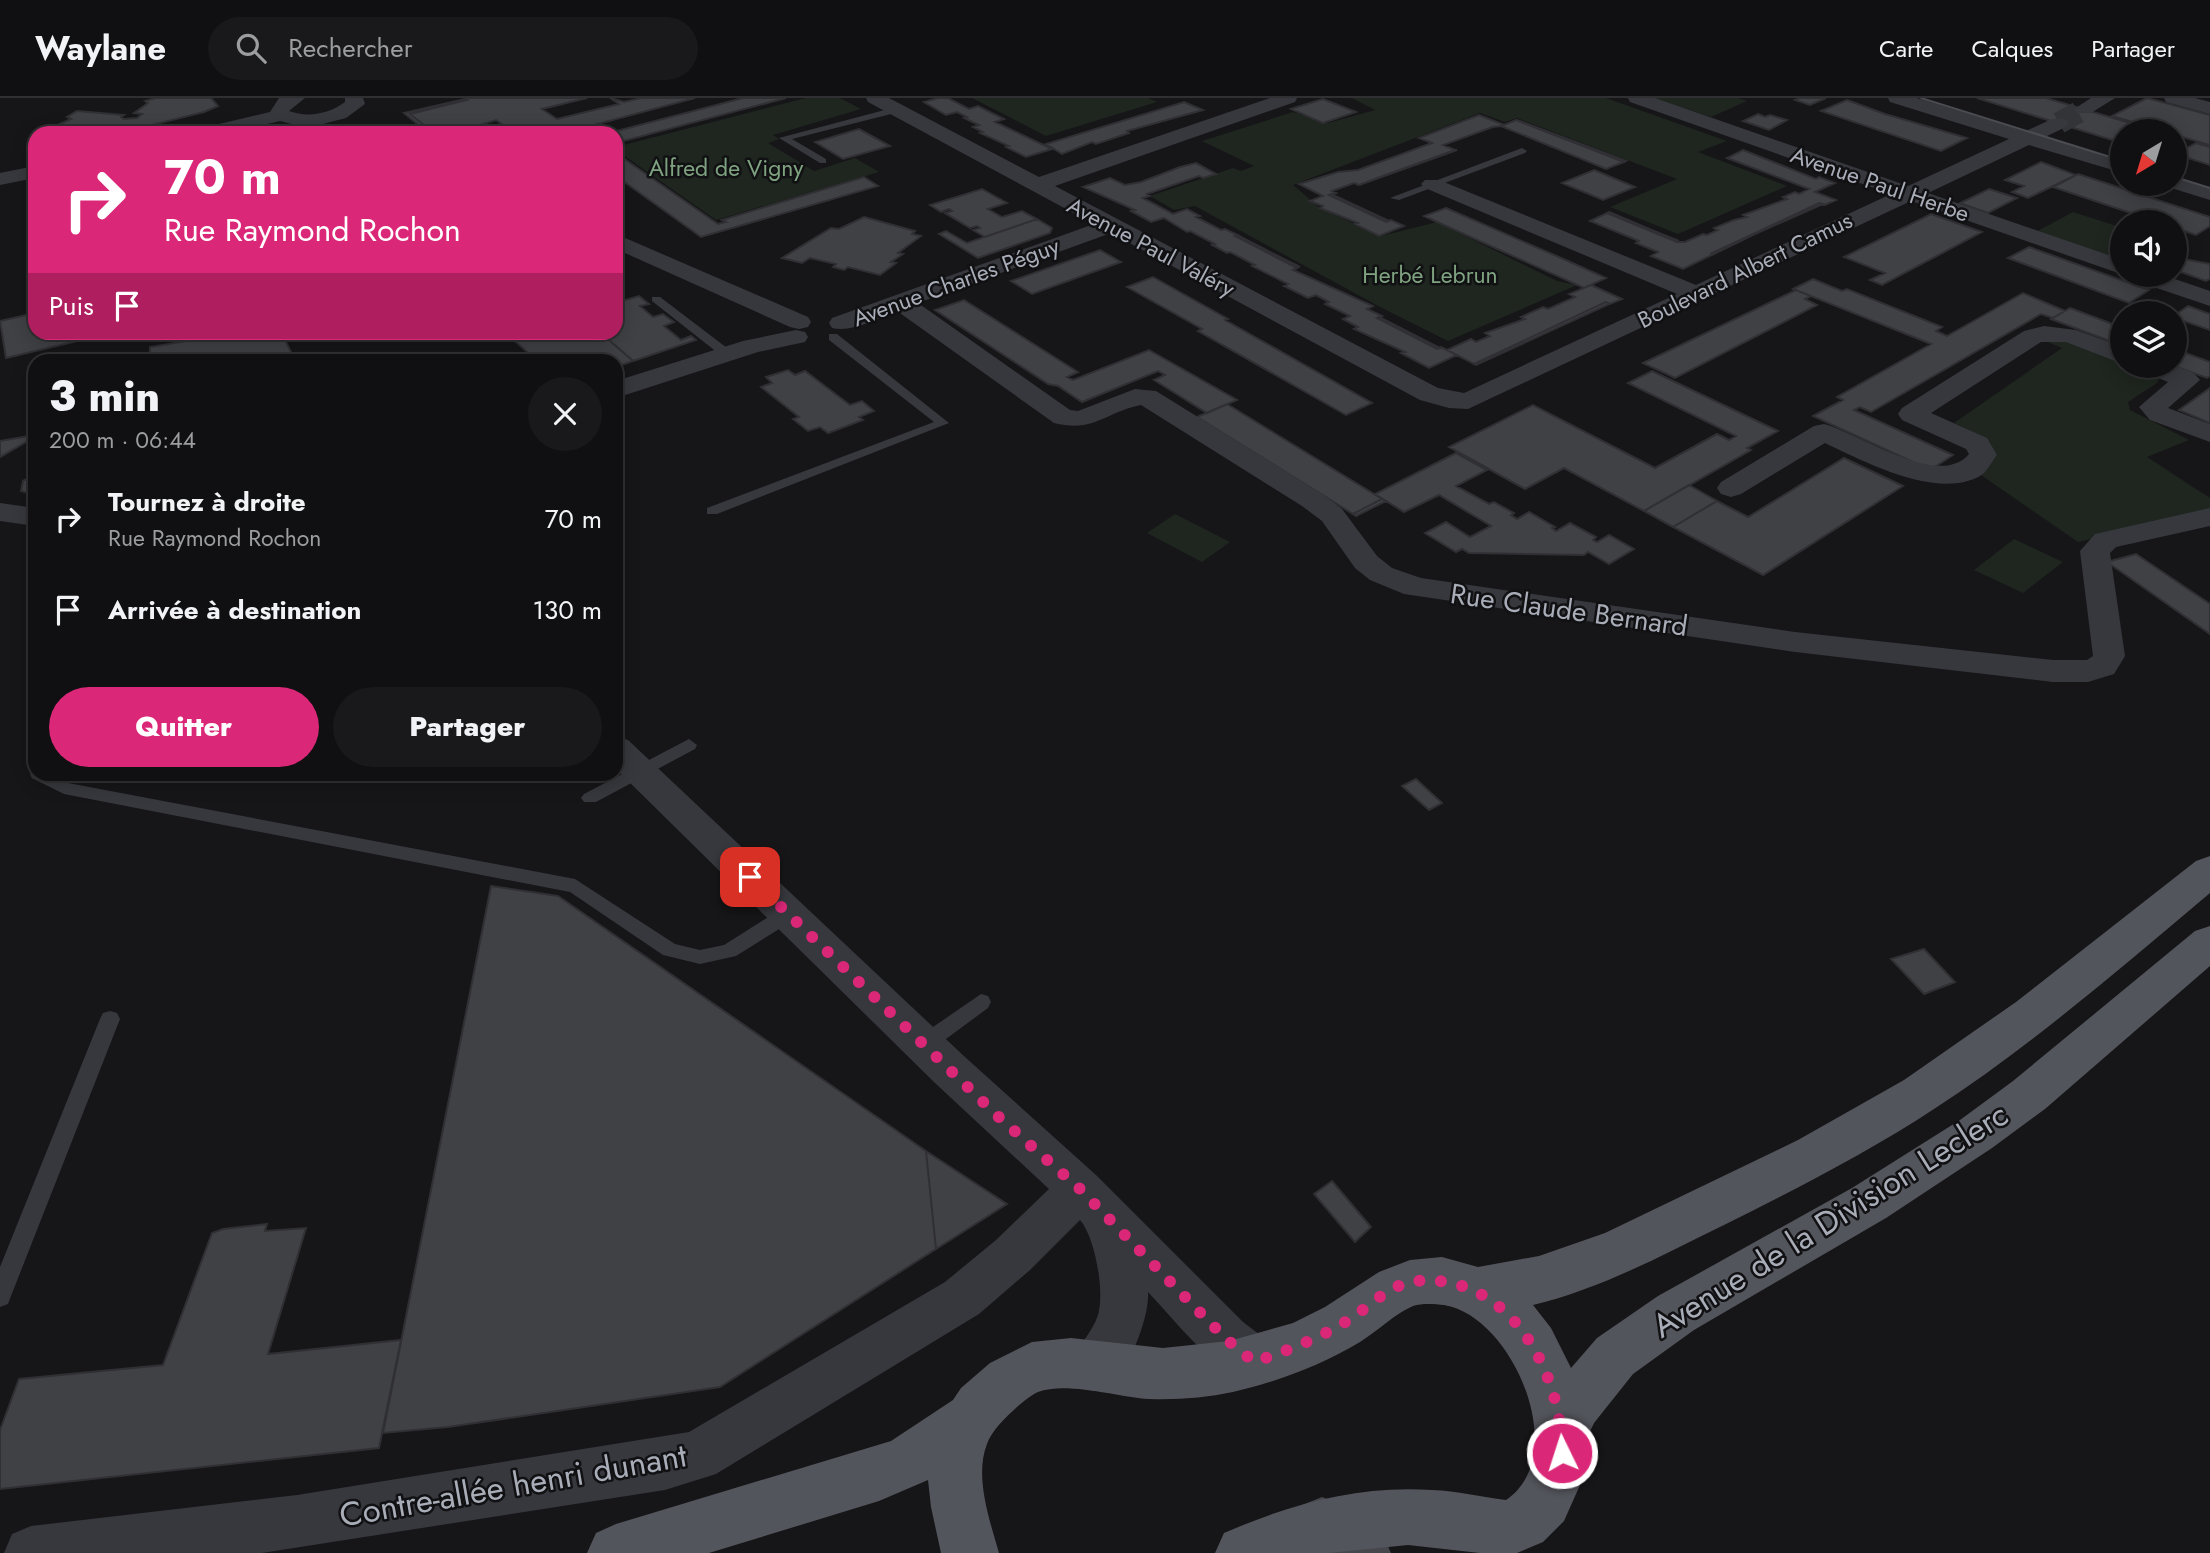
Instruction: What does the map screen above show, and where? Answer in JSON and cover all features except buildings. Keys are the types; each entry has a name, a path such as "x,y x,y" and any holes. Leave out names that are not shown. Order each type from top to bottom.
{"main road":[{"name":"Avenue de la Division Leclerc","path":"1478,1291 1536,1282 1612,1255 1834,1146 1964,1065 2110,953 2210,871"},
{"name":"Avenue de la Division Leclerc","path":"1562,1431 1575,1404 1615,1356 1676,1313 1869,1203 1976,1134 2029,1095 2210,942"},
{"path":"616,1553 879,1474 911,1460 969,1420 987,1399 1010,1380 1030,1368 1046,1364 1151,1373 1186,1373 1254,1362 1325,1334 1401,1285 1419,1280 1436,1281 1478,1291 1522,1331 1535,1350 1556,1401 1562,1431 1562,1453 1548,1496 1515,1537 1506,1528 1428,1518 1359,1520 1342,1539 1244,1553"},
{"path":"969,1420 959,1441 954,1475 959,1513 970,1553"}],"street":[{"path":"281,114 281,106 295,98"},
{"path":"233,126 281,114 309,119 339,117 355,104 354,98"},
{"name":"Avenue Paul Valéry","path":"875,98 1110,226 1429,394"},
{"path":"1035,185 1259,101 1288,98"},
{"name":"Avenue Paul Herbe","path":"1637,98 2110,264"},
{"path":"1897,98 2045,130 2110,161"},
{"path":"1948,98 2110,148"},
{"path":"2084,109 2106,98"},
{"path":"2173,98 2210,108"},
{"name":"Boulevard Albert Camus","path":"1429,394 1448,400 1468,401 2045,130"},
{"path":"2188,172 2210,179"},
{"path":"0,179 28,173"},
{"path":"1432,184 1695,293"},
{"path":"2188,187 2210,194"},
{"name":"Avenue Charles Péguy","path":"837,330 899,301 1110,226"},
{"path":"623,244 798,329"},
{"path":"2176,287 2210,299"},
{"name":"Rue Claude Bernard","path":"899,301 1063,417 1081,419 1135,397 1147,397 1312,500 1332,515 1366,562 1381,574 1415,587 1795,642 2053,671 2088,671 2102,667 2109,656 2095,551 2099,544 2106,540 2210,517"},
{"path":"623,388 798,329 822,317 837,330"},
{"path":"1731,488 1824,432 1902,468 1933,475 1972,469 1980,463 1983,455 1977,444 1911,414 2033,335 2045,331 2064,334 2110,351"},
{"path":"2181,378 2186,380 2155,401 2152,407 2159,414 2210,434"},
{"path":"0,512 28,516"},
{"path":"628,759 1019,1136 1090,1200 1226,1339 1254,1362"},
{"path":"1090,1200 1117,1254 1125,1284 1120,1326 1093,1367"},
{"name":"Contre-allée henri dunant","path":"31,1553 297,1522 664,1464 698,1456 962,1298 1013,1255 1090,1200"}],"lane":[{"path":"823,161 784,138 897,110"},
{"path":"1395,198 1522,150"},
{"path":"656,299 727,354"},
{"path":"712,511 943,423 837,330"},
{"path":"628,759 689,744"},
{"path":"52,781 64,788 108,797 575,886 670,950 700,957 729,951 788,914"},
{"path":"590,799 607,781"},
{"path":"924,1044 981,1002"},
{"path":"0,1296 110,1020"}],"green space":[{"name":"Alfred de Vigny","path":"806,98 840,98 861,109 773,135 779,139 768,143 814,171 855,158 879,172 716,220 623,155 623,145"},
{"path":"972,98 1148,98 1157,102 1046,136"},
{"name":"Herbé Lebrun","path":"1352,98 1606,98 1727,141 1698,152 1787,186 1678,234 1610,207 1677,179 1517,118 1505,122 1480,113 1293,185 1320,208 1381,236 1437,222 1557,281 1577,285 1448,341 1195,206 1174,210 1150,196 1233,168 1241,171 1254,166 1202,141 1293,112 1328,123 1375,110"},
{"path":"1654,98 1738,98 1747,101 1711,117"},
{"path":"2073,212 2110,224 2110,261 2032,234"},
{"path":"2058,338 2110,356 2110,378 2159,378 2157,383 2128,402 2130,410 2189,440 2147,457 2210,498 2210,510 2078,542 1978,473 1979,435 1954,423 2062,348 2043,340"},
{"path":"1175,514 1230,542 1202,562 1147,533"},
{"path":"2014,539 2063,562 2023,593 1974,570"}],"tunnel":[{"path":"2059,123 2084,109"}],"tram line":[{"path":"1921,98 2110,157"},
{"path":"2188,181 2210,188"}],"route":[{"path":"750,877 1002,1120 1080,1189 1226,1339 1254,1362 1325,1334 1401,1285 1419,1280 1460,1285 1478,1291 1509,1317 1535,1350 1556,1401 1562,1431 1562,1453"}]}
